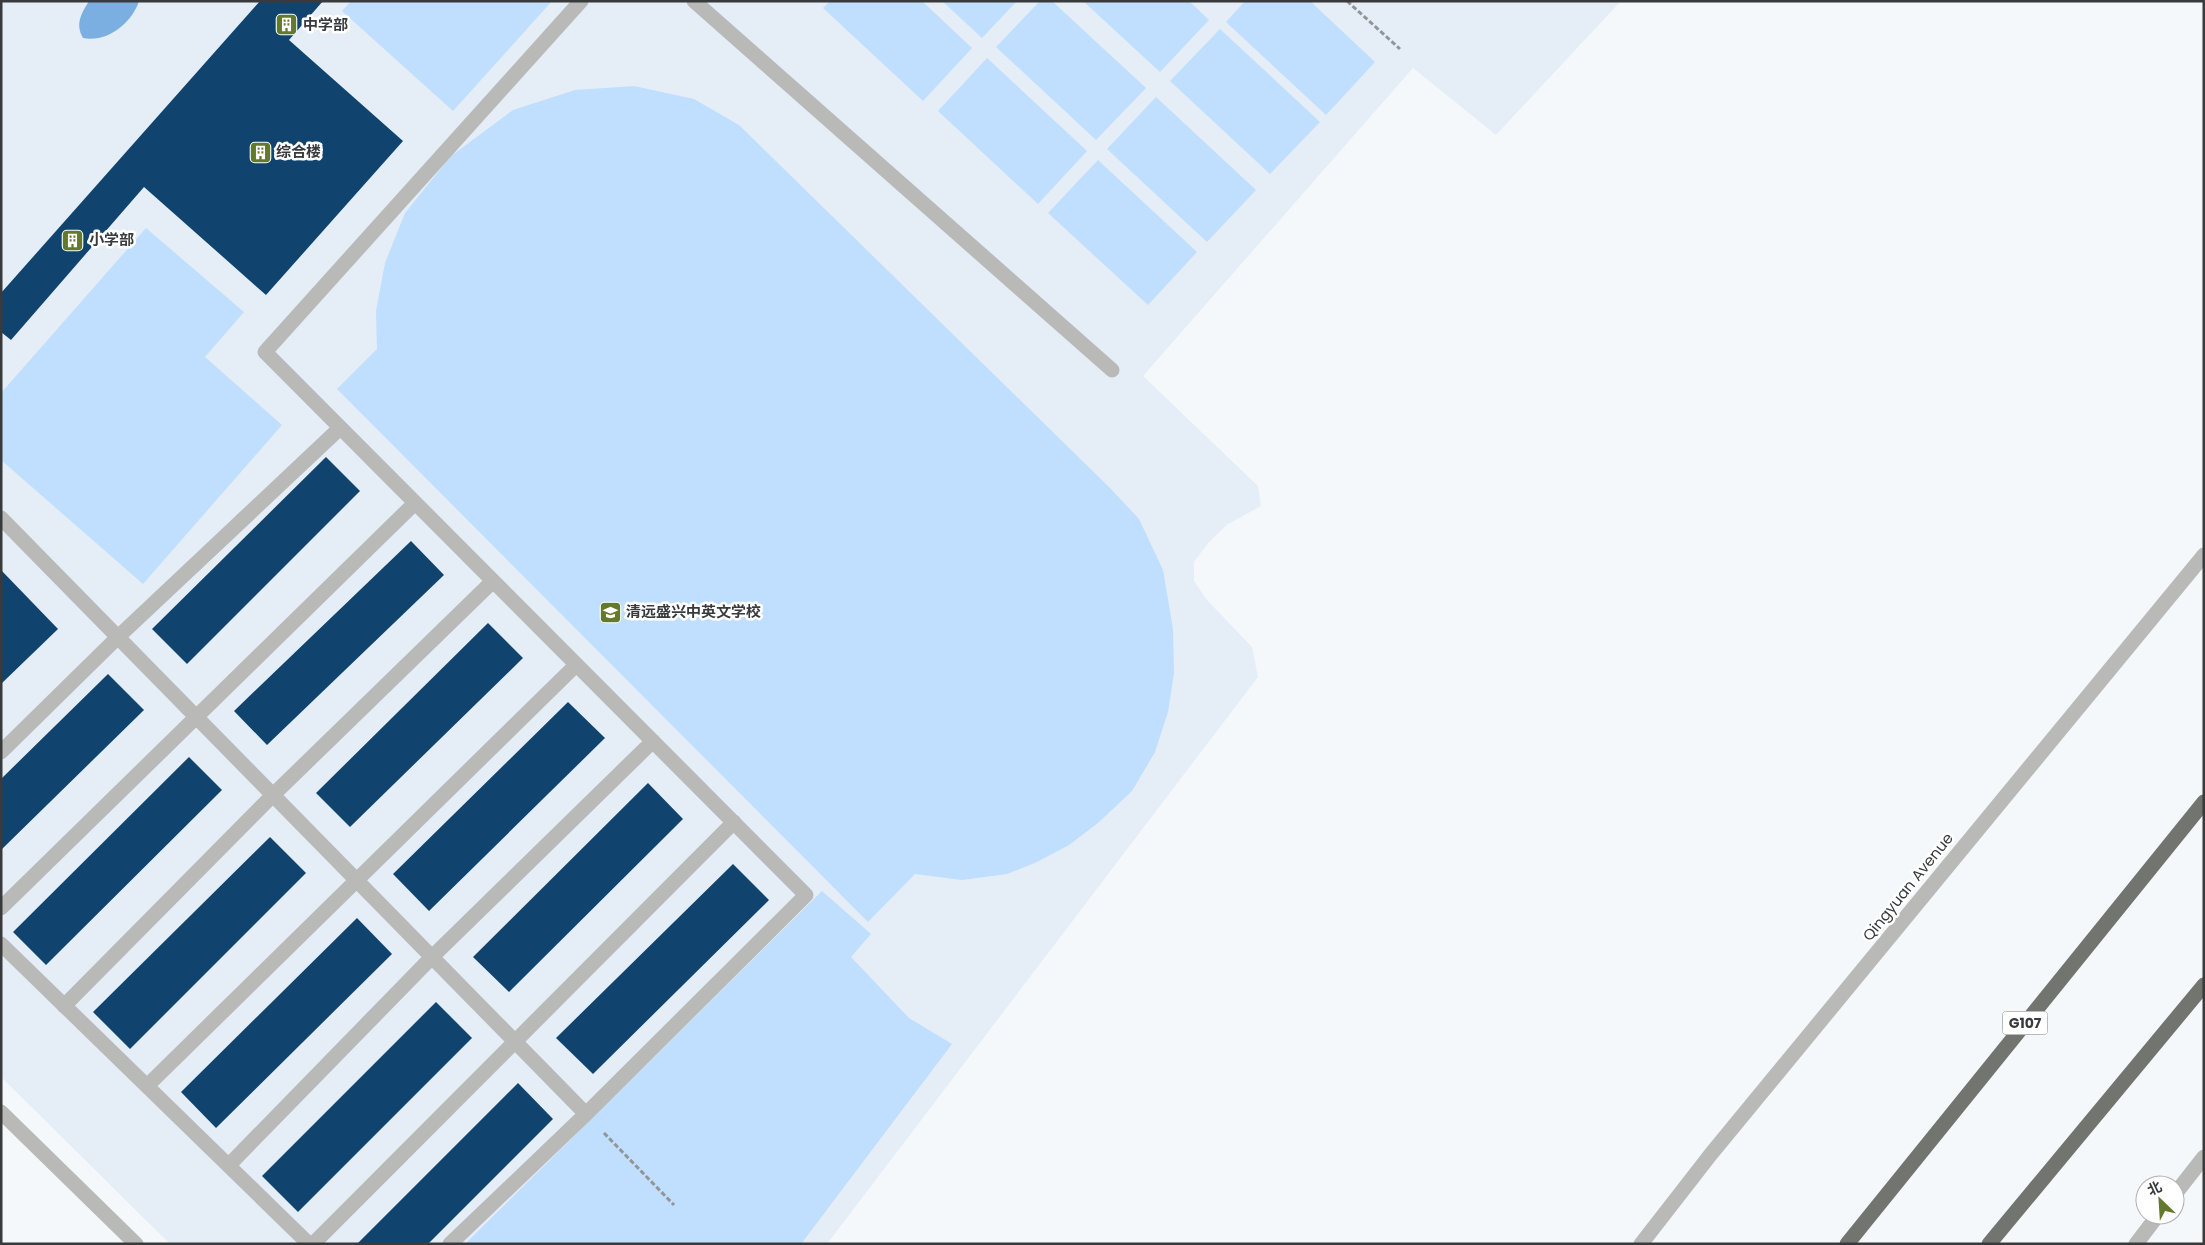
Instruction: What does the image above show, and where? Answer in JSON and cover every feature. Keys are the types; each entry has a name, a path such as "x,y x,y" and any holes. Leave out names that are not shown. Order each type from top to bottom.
{"highway":[{"name":"G107","path":"1847,1244 2204,802"},
{"path":"1989,1244 2204,985"}],"street":[{"path":"450,1244 586,1114 806,895 265,352 581,1"},
{"path":"694,1 1112,370"},
{"path":"1,752 118,637 340,428"},
{"path":"1,908 414,502"},
{"path":"1,518 586,1114"},
{"name":"Qingyuan Avenue","path":"1641,1244 1711,1154 2204,555"},
{"path":"64,1006 274,795 493,581"},
{"path":"147,1086 576,665"},
{"path":"229,1165 432,957 653,741"},
{"path":"313,1244 734,822"},
{"path":"1,944 309,1244"},
{"path":"1,1112 136,1244"},
{"path":"2185,1181 2204,1157"},
{"path":"2136,1244 2150,1225"}],"path":[{"path":"1347,1 1400,49"},
{"path":"586,1114 674,1205"}],"shaded area":[{"name":"清远盛兴中英文学校","path":"1,1 1621,1 1496,135 1413,68 1143,376 1258,486 1261,506 1228,524 1208,543 1194,562 1194,581 1207,600 1252,647 1258,677 827,1244 170,1244 1,1077"},
{"path":"89,1 139,1 136,9 125,24 109,34 92,39 83,38 79,28 81,15"},
{"path":"351,1 552,1 453,111 342,11"},
{"path":"830,1 922,1 972,48 923,101 823,8"},
{"path":"942,1 1017,1 982,38"},
{"path":"1040,1 1052,1 1146,88 1096,140 996,47"},
{"path":"1083,1 1189,1 1209,20 1160,72"},
{"path":"1245,1 1310,1 1375,62 1326,115 1226,22"},
{"path":"1220,29 1320,122 1270,174 1170,81"},
{"path":"987,58 1087,151 1038,204 938,111"},
{"path":"634,86 694,99 739,125 1110,488 1139,519 1163,570 1173,629 1174,673 1168,712 1155,752 1132,791 1098,823 1069,845 1037,862 1007,874 962,880 915,874 868,922 337,389 377,349 376,311 385,263 405,213 451,156 513,110 575,90"},
{"path":"1156,97 1256,190 1207,242 1107,149"},
{"path":"1098,160 1197,252 1148,305 1048,213"},
{"path":"146,228 244,312 205,357 282,425 143,584 1,460 1,393"},
{"path":"822,891 871,934 851,957 909,1018 952,1044 801,1244 465,1244"}],"building":[{"name":"综合楼","path":"260,1 323,1 289,40 403,141 266,295 144,187 11,340 1,332 1,293"},
{"path":"326,457 360,491 187,664 152,629"},
{"path":"411,541 444,575 267,745 234,711"},
{"path":"1,570 58,629 1,684"},
{"path":"488,623 523,658 350,827 316,793"},
{"path":"108,674 144,710 1,850 1,779"},
{"path":"568,702 605,738 429,911 393,874"},
{"path":"189,757 222,790 46,965 13,932"},
{"path":"648,783 683,819 509,992 473,957"},
{"path":"270,837 306,873 130,1049 93,1012"},
{"path":"733,864 769,900 593,1074 556,1038"},
{"path":"357,918 392,954 216,1128 181,1092"},
{"path":"436,1002 472,1038 298,1212 262,1176"},
{"path":"518,1083 553,1119 428,1244 357,1244"}],"place":[{"name":"中学部","path":"287,25"},
{"name":"综合楼","path":"260,152"},
{"name":"小学部","path":"73,240"},
{"name":"清远盛兴中英文学校","path":"610,612"}]}
